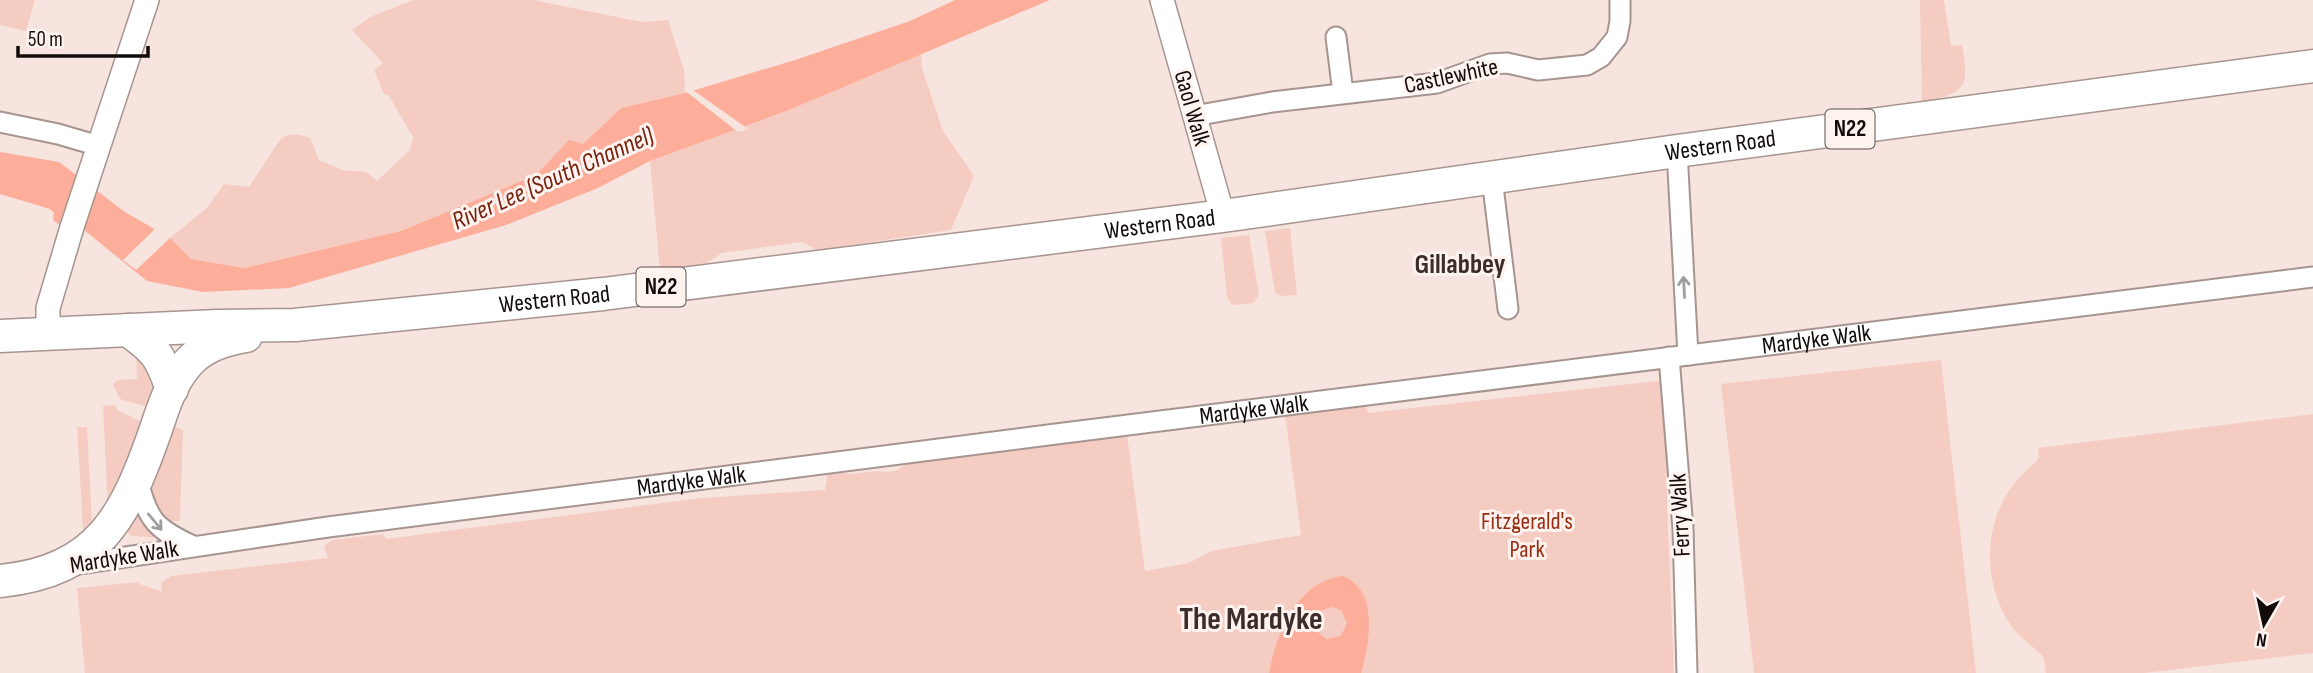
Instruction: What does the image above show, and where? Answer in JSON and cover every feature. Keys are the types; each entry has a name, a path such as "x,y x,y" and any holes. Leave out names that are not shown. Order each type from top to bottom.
{"highway":[{"name":"Western Road","path":"0,336 295,325 603,294 1223,216 1677,151 2313,66"},
{"name":"N22","path":"172,389 185,366 203,350 230,339 295,325"},
{"path":"128,330 152,347 162,361 172,389"},
{"name":"Mardyke Walk","path":"0,581 55,568 92,548 117,519 138,481 172,389"}],"street":[{"path":"48,334 48,308 72,227 147,0"},
{"name":"Gaol Walk","path":"1162,0 1223,216"},
{"name":"Castlewhite","path":"1195,116 1235,107 1437,83 1490,64 1507,63 1538,70 1587,65 1601,57 1617,37 1620,0"},
{"path":"1336,37 1343,93"},
{"path":"0,122 99,146"},
{"name":"Ferry Walk","path":"1677,151 1686,673"},
{"path":"1492,178 1508,309"},
{"name":"Mardyke Walk","path":"55,568 193,546 2313,277"},
{"name":"Mardyke Walk","path":"138,481 146,509 157,526 193,546"}],"green space":[{"path":"0,0 35,0 26,31 0,25"},
{"path":"413,0 533,0 642,22 668,20 684,70 685,93 621,108 583,144 569,141 536,175 401,231 244,268 191,259 170,238 207,208 224,184 249,187 279,141 286,136 310,138 319,160 342,170 366,172 377,181 410,150 413,137 389,96 384,94 374,70 383,63 352,30 370,17"},
{"path":"1920,0 1944,0 1951,46 1962,45 1965,72 1961,87 1956,92 1922,103"},
{"path":"921,52 922,68 943,131 974,176 951,230 817,250 802,242 722,253 699,268 660,271 650,161 784,112"},
{"path":"1290,228 1297,295 1282,296 1275,293 1265,231"},
{"path":"1249,235 1259,295 1253,303 1232,305 1227,297 1221,238"},
{"path":"136,354 158,374 151,408 120,399 113,385 117,380 137,379"},
{"path":"1941,360 1976,673 1754,673 1721,384"},
{"name":"Fitzgerald's Park","path":"1666,380 1667,500 1674,673 85,673 77,588 139,582 140,588 140,584 162,592 161,583 171,576 328,558 324,546 332,540 383,534 386,539 701,498 825,490 828,471 851,474 888,472 898,470 908,463 1127,435 1145,571 1189,563 1212,551 1301,535 1285,414 1366,406 1368,413"},
{"path":"114,405 119,411 145,424 108,511 103,406"},
{"path":"2313,414 2313,653 2144,673 2046,673 2043,657 2015,631 2002,611 1991,575 1990,556 1991,537 2003,501 2013,485 2039,458 2038,448"},
{"path":"168,424 183,430 180,521 170,521 168,526 151,500 150,490"},
{"path":"77,427 87,427 92,523 83,530"},
{"path":"137,508 161,538 132,536 124,529"}],"water":[{"name":"River Lee (South Channel)","path":"955,0 1050,0 784,112 650,161 598,188 506,225 289,288 203,292 147,281 84,230 60,225 53,220 54,213 50,209 0,194 0,152 59,162 125,212 170,238 191,259 244,268 401,231 536,175 569,140 583,144 621,108 685,93 795,60 910,21"},
{"path":"1343,576 1354,583 1367,605 1369,632 1361,673 1269,673 1277,642 1292,611 1301,598 1327,580","holes":["1332,607 1341,610 1347,623 1341,636 1327,639 1316,627 1317,615 1320,611"]}],"pier":[{"path":"690,88 748,129 738,132 684,90"},
{"path":"155,229 170,238 136,270 123,260"}],"district":[{"name":"Gillabbey","path":"1460,264"},
{"name":"The Mardyke","path":"1251,619"}]}
